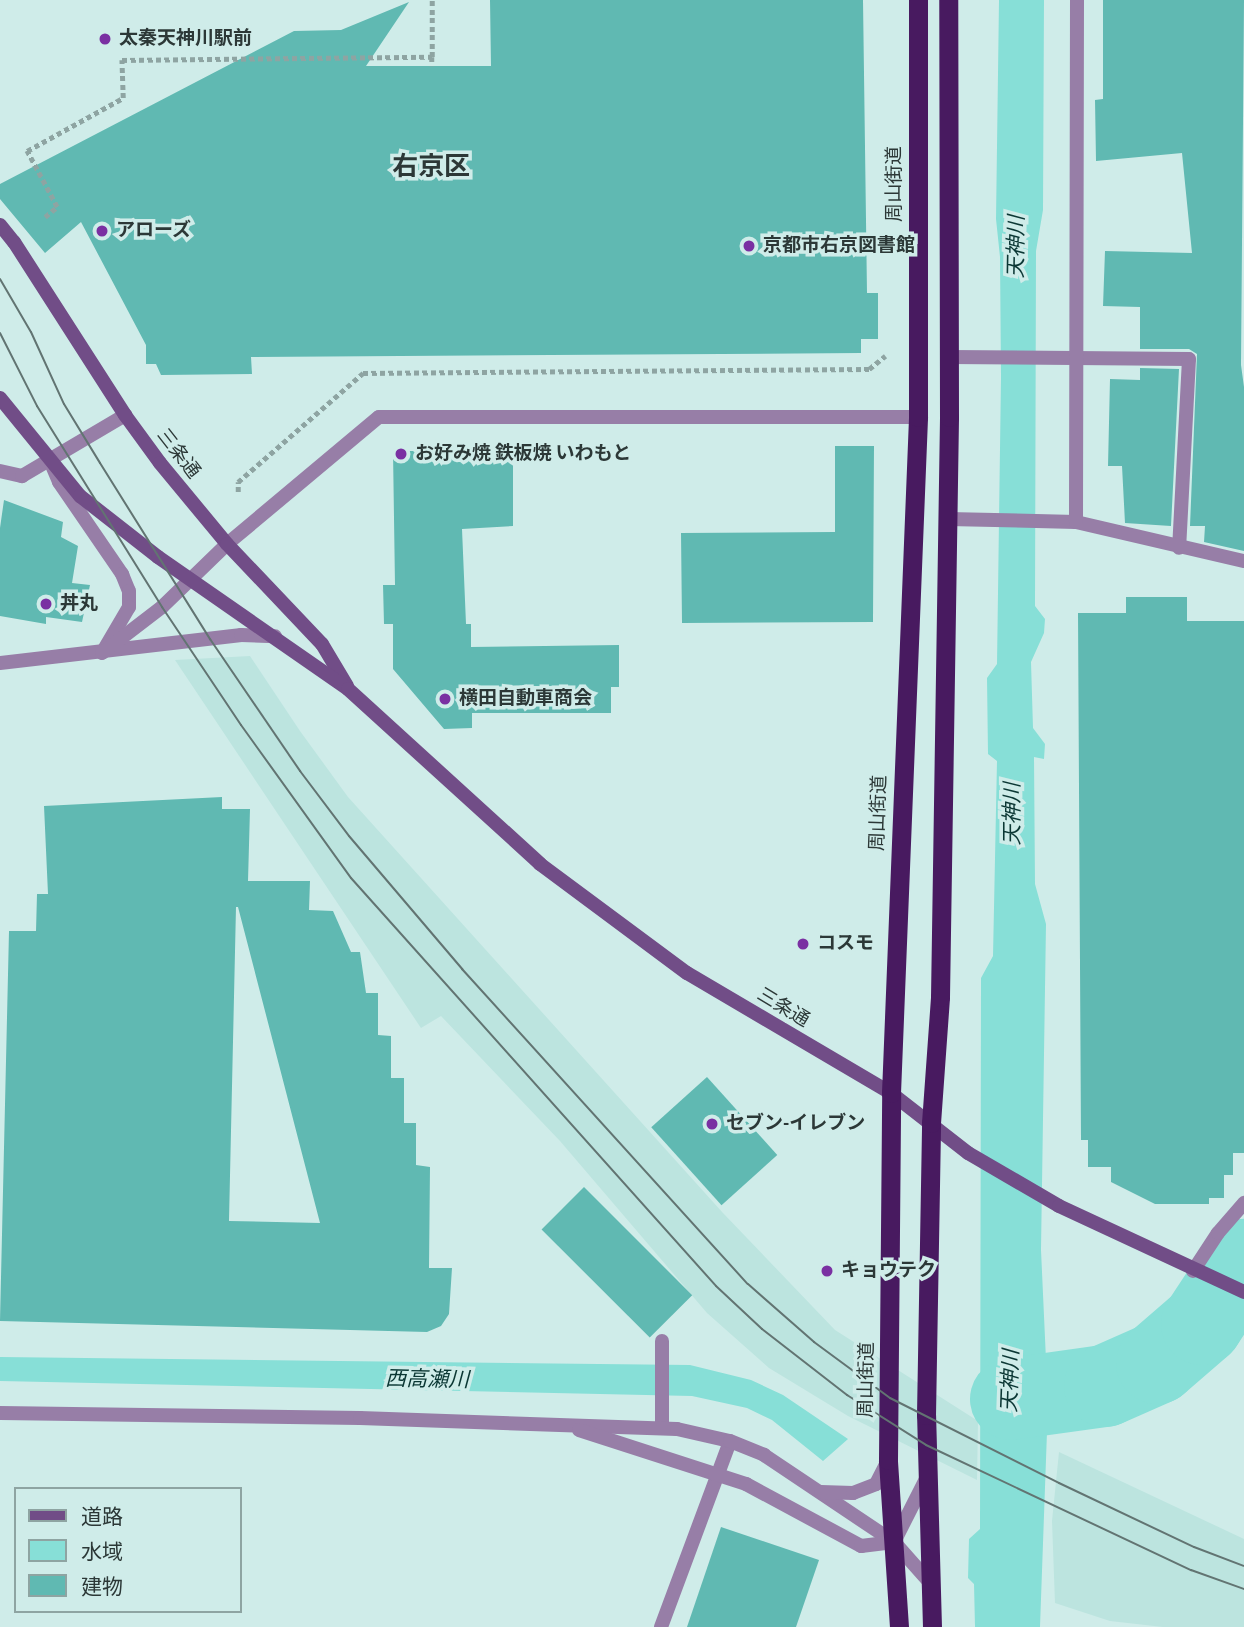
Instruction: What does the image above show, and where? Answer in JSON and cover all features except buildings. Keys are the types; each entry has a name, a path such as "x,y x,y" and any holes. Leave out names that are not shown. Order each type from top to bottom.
{"highway":[{"name":"周山街道","path":"899,1627 888,1460 891,1093 918,417 918,0"},
{"path":"932,1627 926,1415 931,1123 940,997 954,520 949,357 948,0"}],"main road":[{"name":"三条通","path":"0,225 14,242 125,415 160,463 228,544 321,644 348,689"},
{"name":"三条通","path":"0,398 80,496 191,580 275,636 305,662 348,689 540,864 687,973 891,1093 968,1153 1059,1206 1199,1274 1244,1292"}],"street":[{"path":"1076,522 1077,0"},
{"path":"949,357 1189,359 1179,548"},
{"path":"0,471 22,475 125,415"},
{"path":"102,653 162,607 228,544 379,417 918,417"},
{"path":"49,460 59,482 121,574 129,591 129,607 102,653"},
{"path":"954,520 1076,522 1244,561"},
{"path":"0,663 241,635 275,636"},
{"path":"1199,1274 1218,1233 1244,1203"},
{"path":"662,1341 662,1428"},
{"path":"0,1413 662,1428 730,1441 764,1455 894,1542 932,1585"},
{"path":"561,1424 746,1484 861,1546 894,1542"},
{"path":"661,1627 730,1441"},
{"path":"819,1492 853,1493 876,1484 888,1460"},
{"path":"894,1542 928,1476"}],"path":[{"path":"432,0 432,66"},
{"path":"45,217 57,207 27,151 123,98 122,60 432,57"},
{"path":"238,492 238,482 363,373 869,369 889,352"}],"shaded area":[{"path":"250,656 348,797 723,1213 835,1330 978,1421 977,1480 848,1416 769,1368 707,1313 560,1141 441,1016 421,1028 175,660"},
{"path":"1059,1452 1244,1539 1244,1627 1163,1627 1110,1621 1055,1603 1052,1521"}],"water":[{"name":"天神川","path":"999,0 1044,0 1043,210 1036,251 1035,606 1045,619 1044,633 1031,662 1033,728 1045,744 1044,759 1034,757 1035,884 1046,924 1041,1250 1048,1404 1040,1627 975,1627 974,1584 968,1578 969,1539 980,1529 981,978 993,956 997,761 988,754 987,678 997,664 1001,377 1000,257 996,219"},
{"path":"0,1357 690,1365 751,1380 783,1395 848,1439 823,1461 772,1420 747,1408 692,1396 0,1381"}],"waterway":[{"name":"西高瀬川","path":"1011,1399 1105,1386 1157,1363 1202,1324 1244,1260"}],"tram line":[{"path":"0,279 31,332 64,404 210,639 300,771 349,836 462,969 748,1284 814,1342 890,1398 1059,1483 1194,1547 1244,1566"},
{"path":"0,333 37,406 162,607 241,725 351,878 716,1286 762,1329 847,1395 926,1445 1191,1570 1244,1589"}],"place":[{"name":"太秦天神川駅前","path":"105,39"},
{"name":"アローズ","path":"102,231"},
{"name":"京都市右京図書館","path":"749,246"},
{"name":"お好み焼 鉄板焼 いわもと","path":"401,454"},
{"name":"丼丸","path":"46,604"},
{"name":"横田自動車商会","path":"445,699"},
{"name":"コスモ","path":"803,944"},
{"name":"セブン-イレブン","path":"712,1124"},
{"name":"キョウテク","path":"827,1271"}],"district":[{"name":"右京区","path":"431,167"}]}
